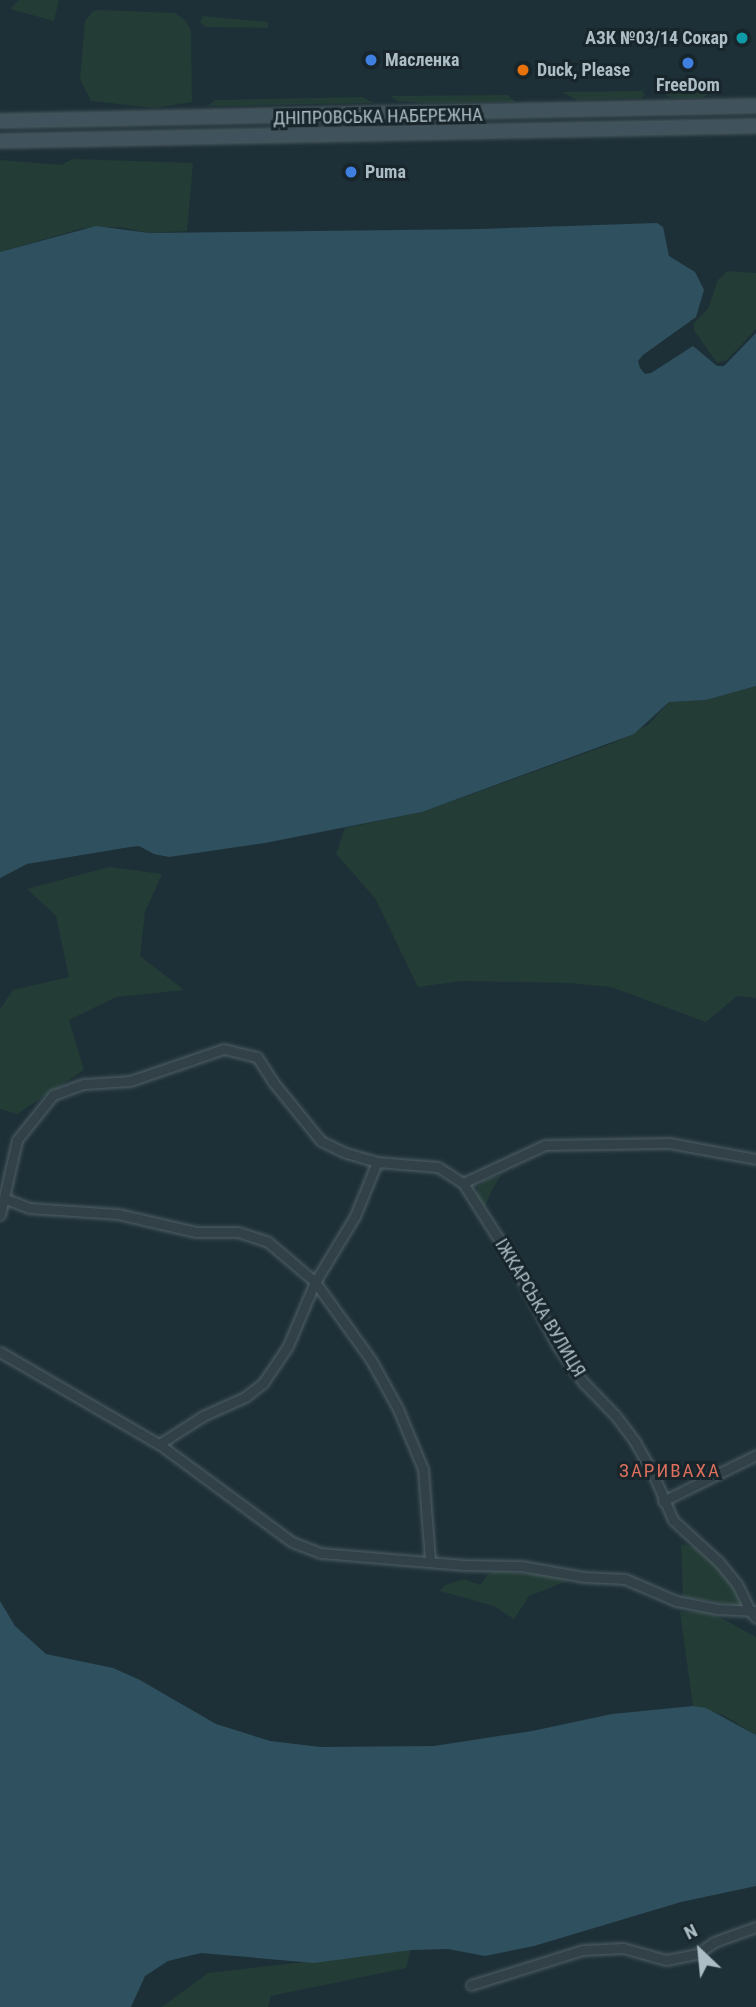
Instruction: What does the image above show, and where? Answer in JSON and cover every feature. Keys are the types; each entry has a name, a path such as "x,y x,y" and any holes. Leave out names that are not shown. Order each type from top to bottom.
{"main road":[{"name":"ДНІПРОВСЬКА НАБЕРЕЖНА","path":"0,121 756,106"},
{"name":"ДНІПРОВСЬКА НАБЕРЕЖНА","path":"0,141 756,126"}],"street":[{"path":"0,1215 6,1199 11,1155 16,1140 53,1095 84,1084 130,1081 224,1049 257,1057 273,1082 321,1141 345,1153 377,1162 438,1167 463,1182 545,1145 669,1143 756,1159"},
{"path":"159,1444 202,1416 245,1397 263,1383 288,1346 315,1282 355,1216 377,1162"},
{"name":"ІЖКАРСЬКА ВУЛИЦЯ","path":"463,1182 512,1260 557,1345 583,1382 615,1415 635,1442 652,1471 673,1520 719,1562 737,1584 754,1614"},
{"path":"6,1199 29,1208 118,1214 196,1232 238,1232 268,1242 315,1282 371,1360 398,1409 422,1469 430,1561"},
{"path":"0,1352 159,1444 292,1542 321,1553 463,1565 521,1566 586,1577 625,1579 676,1601 754,1614"},
{"path":"663,1501 756,1455"},
{"path":"471,1985 583,1950 623,1948 666,1960 687,1956 756,1927"}],"green space":[{"path":"19,0 59,0 54,21 10,9"},
{"path":"93,11 175,13 185,20 191,31 192,102 156,108 91,101 80,79 85,21"},
{"path":"203,16 268,22 268,28 205,27 200,22"},
{"path":"665,90 713,91 702,98 671,98 665,94"},
{"path":"642,91 645,95 641,98 577,100 562,92"},
{"path":"508,95 515,102 424,103 397,101 390,96"},
{"path":"362,97 374,103 208,106 215,100"},
{"path":"73,159 193,163 187,231 149,233 120,227 83,228 0,252 0,160 61,165"},
{"path":"727,271 756,273 756,329 727,360 717,363 694,330 694,323 708,309 718,280"},
{"path":"756,686 756,998 737,996 706,1022 611,987 569,983 461,981 418,987 375,898 336,854 345,828 422,812 613,743 648,725 669,702 706,700"},
{"path":"109,867 162,874 145,912 140,956 184,990 116,997 69,1020 84,1070 17,1114 0,1109 0,1009 13,990 69,977 56,916 27,889"},
{"path":"501,1175 484,1209 477,1196 478,1186 485,1180"},
{"path":"681,1544 695,1547 717,1565 741,1598 740,1606 683,1597"},
{"path":"495,1571 546,1575 567,1581 529,1596 514,1619 494,1606 440,1591 445,1585 464,1579 480,1585 487,1575"},
{"path":"708,1611 756,1637 756,1735 723,1715 693,1706 680,1612"},
{"path":"411,1950 406,1968 271,1996 268,2007 162,2007 208,1973"}],"water":[{"path":"657,223 663,227 669,256 695,272 704,290 696,317 638,361 645,374 651,373 693,346 717,366 724,366 756,333 756,686 706,700 669,702 634,734 422,812 265,843 169,857 154,854 139,846 130,847 27,864 0,878 0,252 96,226 149,233 482,229"},
{"path":"0,1601 15,1626 46,1654 113,1668 140,1680 216,1724 270,1741 321,1747 434,1746 532,1731 612,1714 693,1706 706,1708 756,1735 756,1886 681,1902 534,1946 485,1956 448,1949 411,1950 314,1963 201,1953 168,1961 145,1976 131,2007 0,2007"}],"place":[{"name":"АЗК №03/14 Сокар","path":"742,38"},
{"name":"Масленка","path":"371,60"},
{"name":"FreeDom","path":"688,63"},
{"name":"Duck, Please","path":"523,70"},
{"name":"Puma","path":"351,172"}],"district":[{"name":"ЗАРИВАХА","path":"670,1471"}]}
